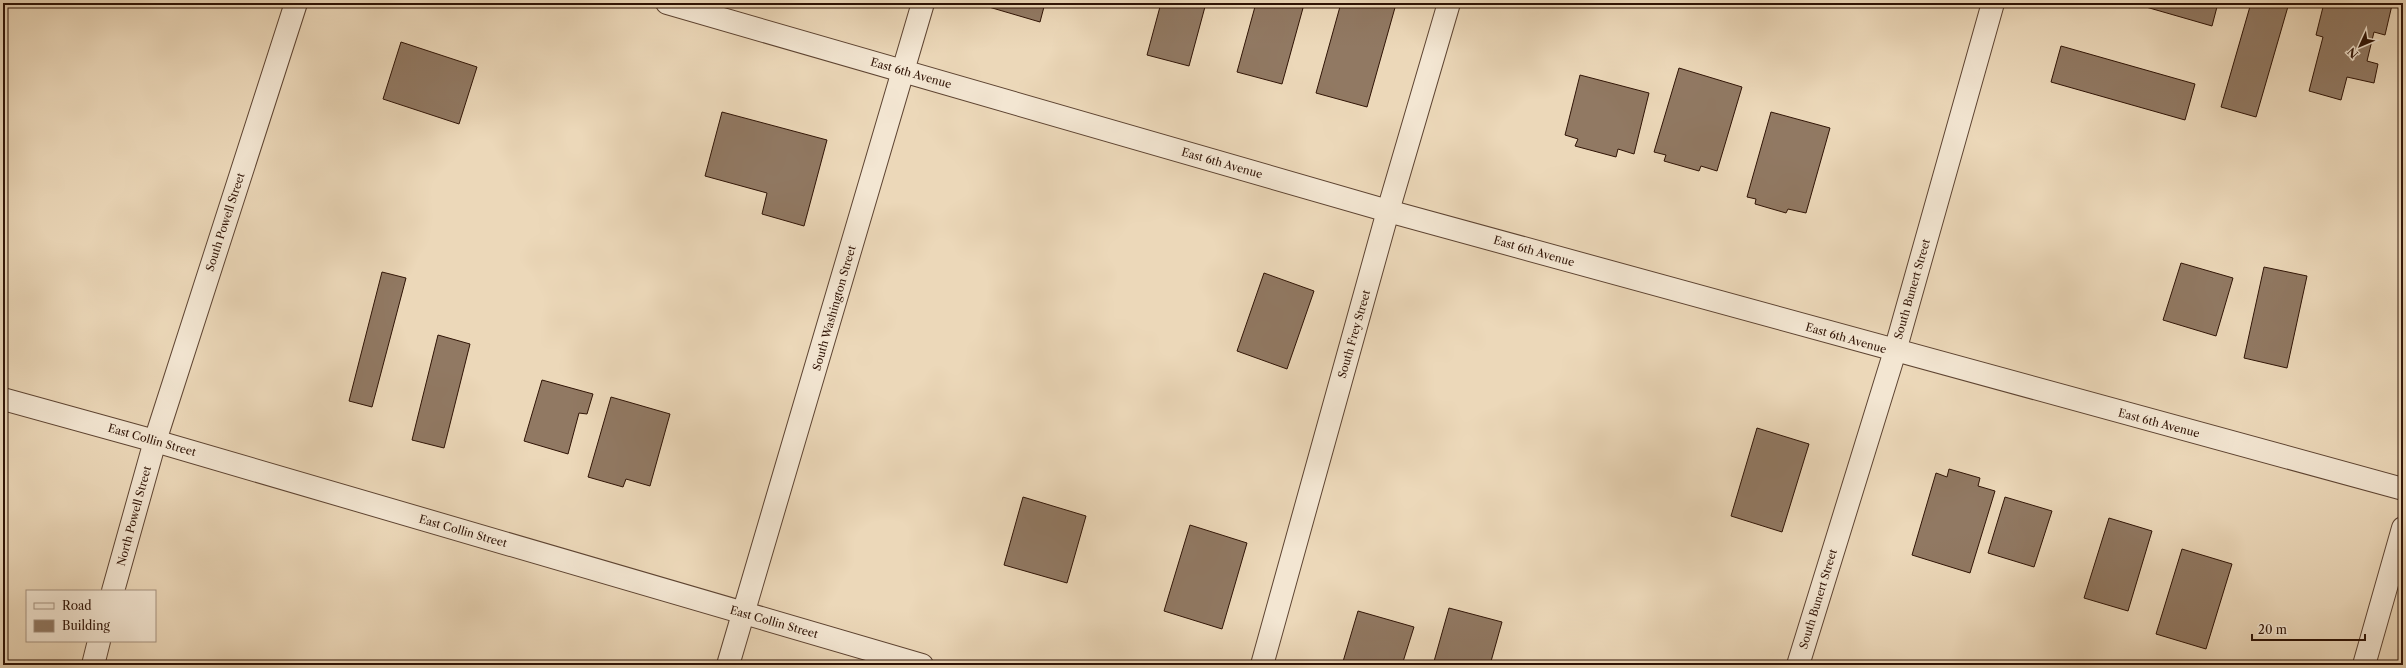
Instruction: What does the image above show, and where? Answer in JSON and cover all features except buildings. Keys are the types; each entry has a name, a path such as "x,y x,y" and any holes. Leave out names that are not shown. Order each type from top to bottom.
{"street":[{"name":"South Powell Street","path":"155,441 296,3"},
{"name":"East 6th Avenue","path":"667,3 904,70 1388,211 2403,489"},
{"name":"South Washington Street","path":"728,665 923,3"},
{"name":"South Frey Street","path":"1262,665 1388,211 1449,3"},
{"name":"South Bunert Street","path":"1798,665 1895,351 1992,3"},
{"name":"East Collin Street","path":"3,399 155,441 922,665"},
{"name":"North Powell Street","path":"113,590 155,441"},
{"path":"2364,665 2403,528"},
{"path":"93,665 99,642"}]}
